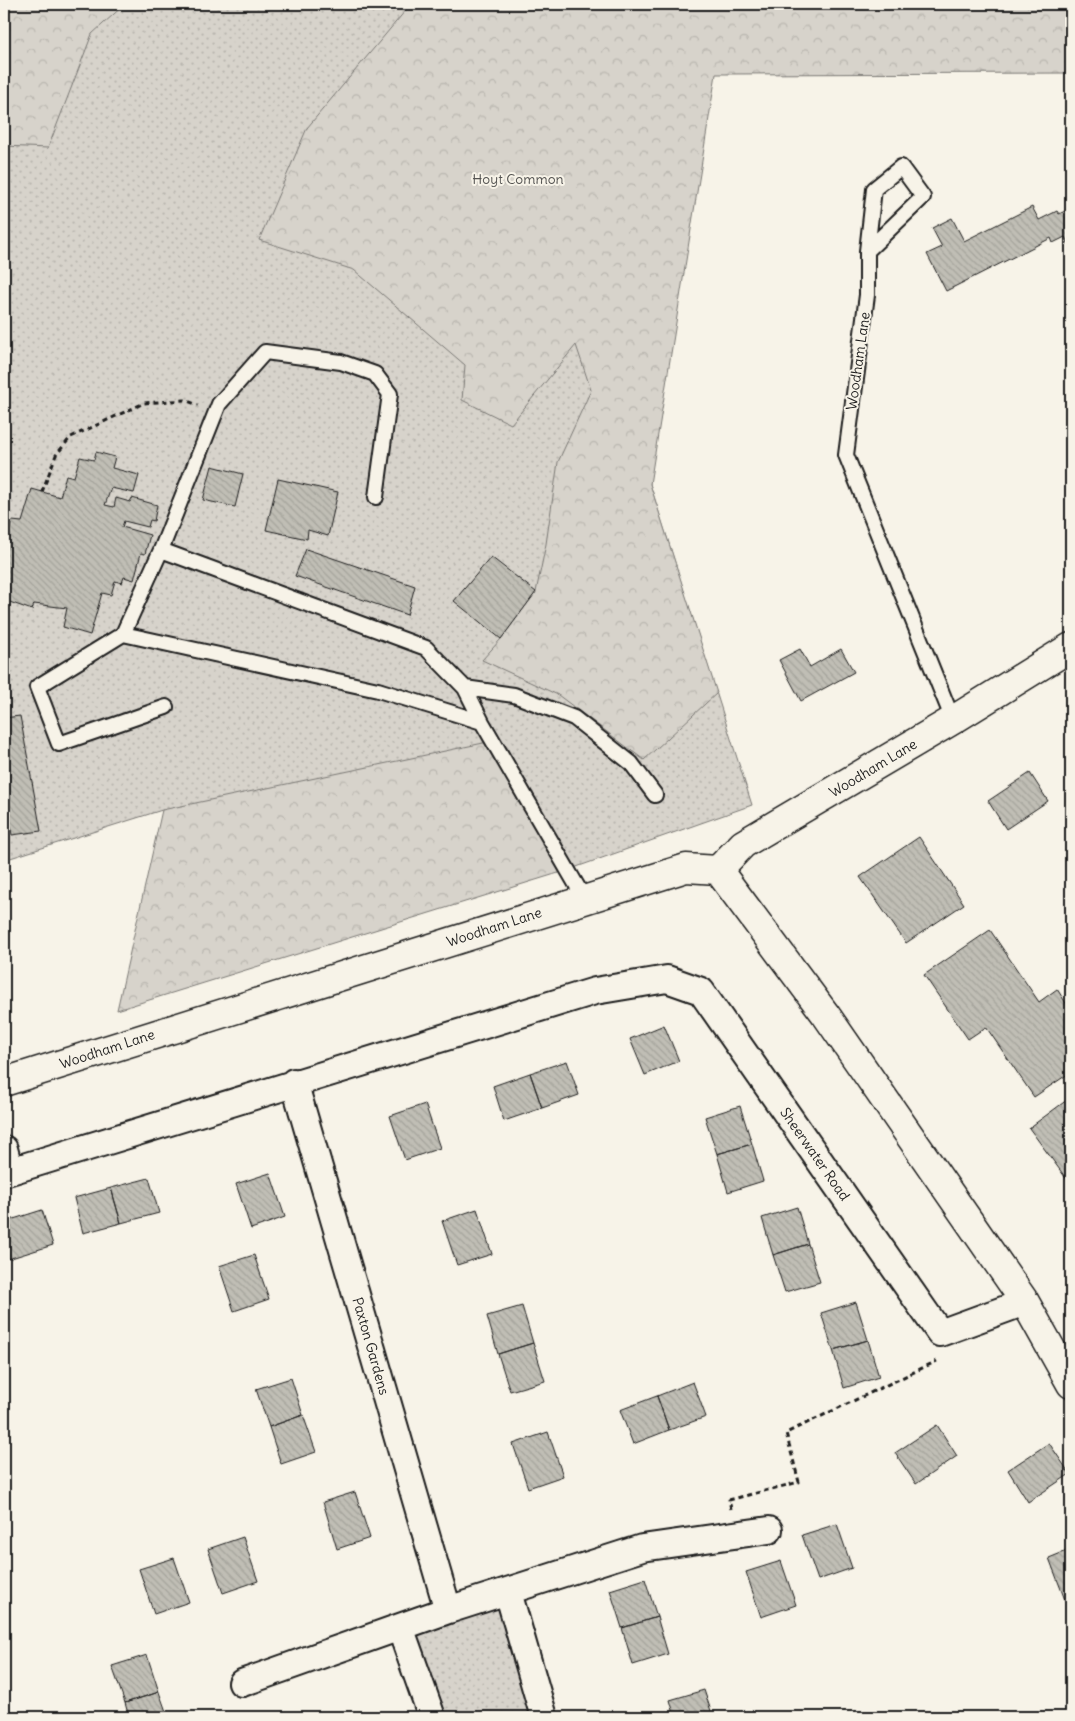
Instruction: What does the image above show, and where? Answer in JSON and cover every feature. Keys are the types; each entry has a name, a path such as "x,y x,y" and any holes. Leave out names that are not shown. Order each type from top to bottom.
{"main road":[{"name":"Woodham Lane","path":"4,1082 584,898 686,868 718,870 743,844 953,720 1071,647"},
{"path":"718,870 826,1015 1025,1302 1071,1384"}],"street":[{"name":"Sheerwater Road","path":"294,1082 595,991 667,979 701,991 940,1332"},
{"path":"6,1164 294,1082"},
{"name":"Paxton Gardens","path":"294,1082 448,1610"},
{"path":"940,1332 1025,1302"},
{"path":"242,1683 448,1610 642,1548 769,1530"},
{"path":"508,1592 544,1717"},
{"path":"400,1627 432,1717"}],"lane":[{"name":"Woodham Lane","path":"867,251 923,197 901,167 874,189 867,251 867,295 846,455 953,720"},
{"path":"166,707 59,744 37,687 122,634 161,550 219,404 265,352 341,362 375,374 390,394 376,497"},
{"path":"161,550 426,648 465,688 482,722 584,898"},
{"path":"122,634 378,690 482,722"},
{"path":"465,688 514,695 574,718 631,763 655,795"}],"path":[{"path":"42,492 56,455 71,437 144,403 185,400 200,406 208,431"},
{"path":"738,1534 729,1500 799,1482 786,1433 954,1353 940,1332"}],"green space":[{"path":"4,4 669,4 650,484 752,805 568,870 162,810 4,860"},
{"path":"4,4 125,4 92,34 48,148 4,146"},
{"name":"Hoyt Common","path":"411,4 1071,4 1071,73 716,74 650,484 717,693 644,760 558,695 482,660 501,639 536,592 546,544 558,462 591,390 576,345 511,424 462,400 465,365 354,270 259,240 307,128"},
{"path":"493,741 568,870 117,1010 162,810"},
{"path":"508,1592 544,1717 432,1717 400,1627"}],"building":[{"path":"1032,207 1039,220 1057,211 1059,214 1071,208 1071,244 1069,245 1065,237 1053,243 1051,238 946,291 927,254 942,247 932,228 952,218 964,241"},
{"path":"96,452 115,457 112,468 139,475 134,493 111,488 105,505 114,507 116,498 130,502 132,498 157,505 154,521 150,520 148,527 124,521 122,527 150,535 145,554 141,553 134,580 124,577 122,583 115,581 111,595 102,593 90,635 63,627 67,608 34,604 32,610 4,600 4,548 12,521 22,522 32,489 60,497 66,475 74,477 80,457 94,460"},
{"path":"212,466 243,474 235,507 203,500"},
{"path":"278,479 338,492 328,536 308,530 307,539 266,530"},
{"path":"306,549 415,586 407,615 295,576"},
{"path":"491,557 536,592 501,639 454,601"},
{"path":"800,649 810,667 841,649 854,672 801,701 779,660"},
{"path":"20,716 41,831 12,835 4,788 4,718"},
{"path":"1030,773 1048,801 1006,829 988,801"},
{"path":"919,837 964,904 906,943 860,877"},
{"path":"990,930 1039,1002 1057,989 1071,1011 1071,1072 1034,1097 986,1027 968,1039 924,975"},
{"path":"664,1025 679,1061 645,1075 630,1039"},
{"path":"567,1061 579,1095 542,1108 530,1073"},
{"path":"530,1073 542,1108 504,1121 493,1086"},
{"path":"1071,1097 1071,1185 1029,1128"},
{"path":"425,1104 440,1148 405,1160 390,1116"},
{"path":"740,1106 752,1144 717,1154 705,1117"},
{"path":"752,1144 763,1181 728,1192 717,1154"},
{"path":"270,1173 285,1217 251,1229 236,1184"},
{"path":"149,1178 159,1213 121,1223 111,1188"},
{"path":"111,1188 121,1223 83,1233 74,1198"},
{"path":"797,1207 808,1244 773,1255 762,1218"},
{"path":"477,1209 492,1254 457,1265 442,1221"},
{"path":"42,1210 53,1245 8,1259 4,1246 4,1222"},
{"path":"808,1244 820,1282 785,1292 773,1255"},
{"path":"254,1255 269,1299 234,1311 219,1266"},
{"path":"856,1302 868,1340 833,1350 821,1313"},
{"path":"522,1306 533,1343 498,1354 487,1316"},
{"path":"868,1340 879,1377 844,1388 833,1350"},
{"path":"533,1343 545,1381 510,1391 498,1354"},
{"path":"291,1378 303,1415 269,1427 256,1389"},
{"path":"693,1382 706,1417 669,1430 657,1396"},
{"path":"657,1396 669,1430 633,1444 620,1410"},
{"path":"303,1415 316,1452 281,1464 269,1427"},
{"path":"937,1425 957,1456 916,1484 895,1453"},
{"path":"548,1432 563,1476 528,1488 513,1444"},
{"path":"1049,1443 1070,1474 1028,1502 1008,1470"},
{"path":"355,1492 370,1538 337,1549 323,1502"},
{"path":"837,1524 852,1568 818,1580 802,1535"},
{"path":"243,1537 258,1581 223,1593 208,1549"},
{"path":"1071,1549 1071,1603 1067,1605 1049,1558"},
{"path":"174,1558 189,1602 154,1614 139,1569"},
{"path":"781,1561 796,1605 761,1617 746,1572"},
{"path":"645,1579 657,1617 622,1628 610,1590"},
{"path":"657,1617 668,1654 633,1665 622,1628"},
{"path":"1071,1618 1071,1633 1066,1620"},
{"path":"147,1655 159,1692 125,1703 112,1666"},
{"path":"704,1690 713,1717 675,1717 670,1700"},
{"path":"159,1692 168,1717 129,1717 125,1703"}]}
